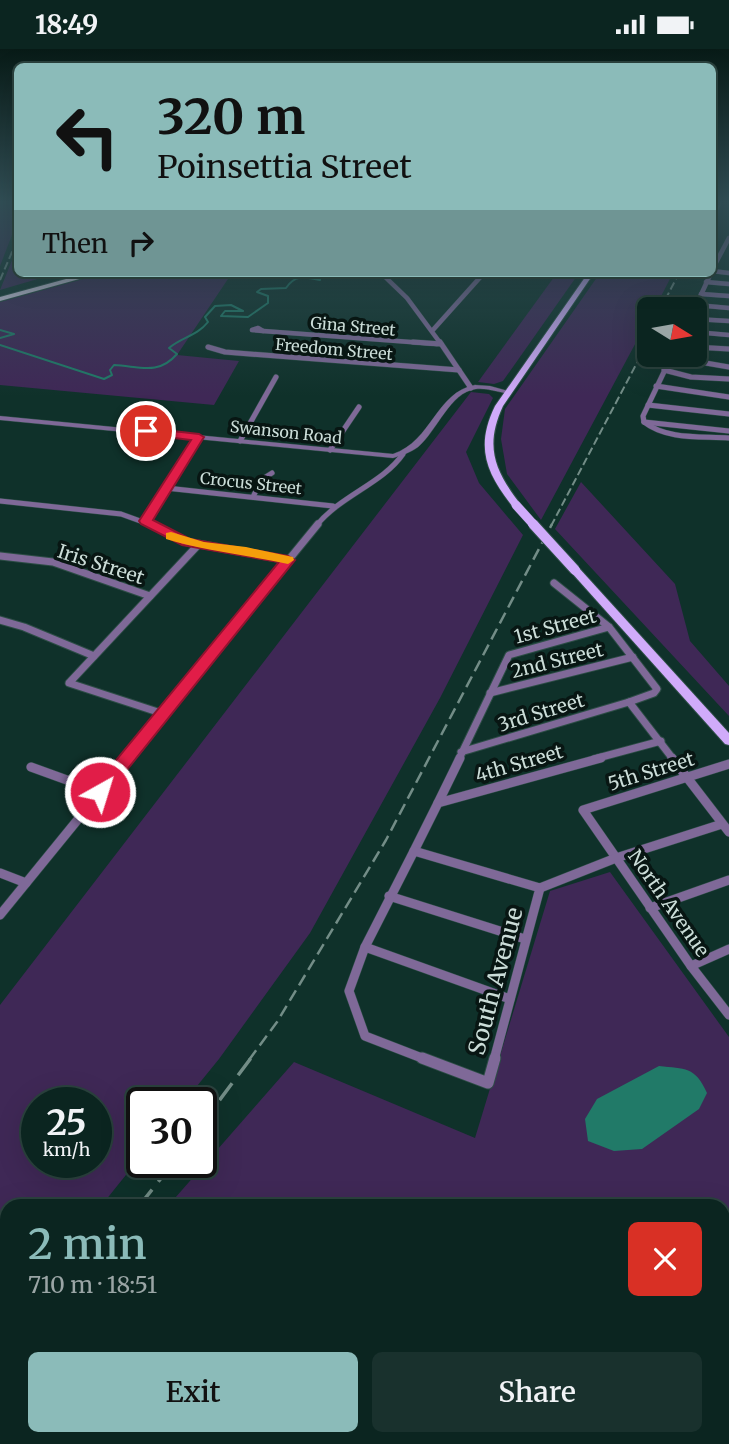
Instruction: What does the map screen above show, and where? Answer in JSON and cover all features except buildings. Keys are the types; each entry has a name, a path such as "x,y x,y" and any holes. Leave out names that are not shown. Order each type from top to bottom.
{"highway":[{"path":"0,292 58,277"},
{"path":"0,299 83,277"}],"main road":[{"path":"588,277 492,419 487,453 496,479 516,505 729,741"}],"street":[{"path":"386,277 432,331 471,388"},
{"path":"432,331 480,277"},
{"path":"700,297 708,277"},
{"path":"706,282 729,284"},
{"path":"701,294 729,296"},
{"path":"707,307 729,308"},
{"path":"707,320 729,321"},
{"name":"Gina Street","path":"263,331 440,344"},
{"path":"707,333 729,335"},
{"name":"Freedom Street","path":"208,347 222,352 252,355 459,370"},
{"path":"707,348 729,349"},
{"path":"707,363 729,367"},
{"path":"666,367 643,416 644,422 652,429 665,432 729,438"},
{"path":"664,370 691,377 729,379"},
{"path":"240,442 276,377"},
{"path":"656,386 729,397"},
{"path":"0,915 333,506 395,465 402,454 417,445 457,394 471,388 509,392"},
{"path":"648,405 729,414"},
{"path":"330,450 359,407"},
{"name":"Swanson Road","path":"0,418 383,456 402,454"},
{"path":"644,422 729,431"},
{"path":"146,521 199,437"},
{"path":"253,497 261,480 272,473"},
{"name":"Crocus Street","path":"166,488 333,506"},
{"path":"0,501 109,512 146,521 170,536 198,545 288,560"},
{"path":"164,714 69,683 198,545"},
{"name":"Iris Street","path":"0,556 53,562 150,596"},
{"path":"554,583 609,627 633,657"},
{"path":"0,631 4,620 94,656"},
{"name":"1st Street","path":"490,693 509,655 609,627"},
{"name":"2nd Street","path":"490,693 633,657"},
{"name":"3rd Street","path":"461,753 654,693 657,689 633,657"},
{"path":"490,693 365,947 510,999"},
{"path":"629,702 662,741 729,832"},
{"name":"4th Street","path":"438,803 662,741"},
{"name":"5th Street","path":"583,810 729,764"},
{"path":"31,767 100,792"},
{"name":"North Avenue","path":"583,810 650,908 729,1015"},
{"path":"412,855 540,888 616,858 722,824"},
{"path":"0,873 26,883"},
{"path":"650,908 729,880"},
{"name":"South Avenue","path":"365,947 349,991 365,1036 488,1083 540,888"},
{"path":"389,896 525,939"},
{"path":"691,965 729,949"}],"shaded area":[{"path":"10,266 14,266 14,277 44,277 0,290"},
{"path":"91,277 229,277 177,355 239,361 214,405 0,385 0,302"},
{"path":"554,277 576,277 503,381 494,384 478,382"},
{"path":"597,277 671,277 661,297 637,297 637,340 541,520 507,474 501,439 505,409"},
{"path":"471,392 489,394 493,398 466,452 479,483 523,535 440,698 310,933 196,1087 126,1087 126,1175 107,1199 0,1199 0,1005"},
{"path":"581,482 675,584 690,641 729,686 729,716 555,529"},
{"path":"610,872 729,1037 729,1199 174,1199 192,1178 217,1178 217,1150 294,1062 475,1138 550,891"},
{"path":"659,1066 688,1070 698,1078 707,1093 699,1109 642,1149 614,1151 588,1141 585,1119 597,1099"}],"waterway":[{"path":"0,345 104,379 112,375 110,370 114,365 148,368 170,361 177,354 169,348 204,327 208,322 205,317 215,306 231,305 243,311 225,311 221,316 248,317 268,303 268,296 257,292 261,289 286,288 293,280 320,280 320,277"},
{"path":"0,330 14,334 0,338"}],"railway":[{"path":"0,280 6,266"},
{"path":"667,297 677,277"},
{"path":"551,526 637,363"},
{"path":"249,1060 277,1022 386,840 552,524"},
{"path":"217,1104 251,1058"},
{"path":"145,1199 161,1178"}],"slow traffic":[{"path":"171,536 202,546 246,551 288,560"}],"route":[{"path":"100,792 288,560 187,542 170,536 146,521 199,437 146,431"}]}
